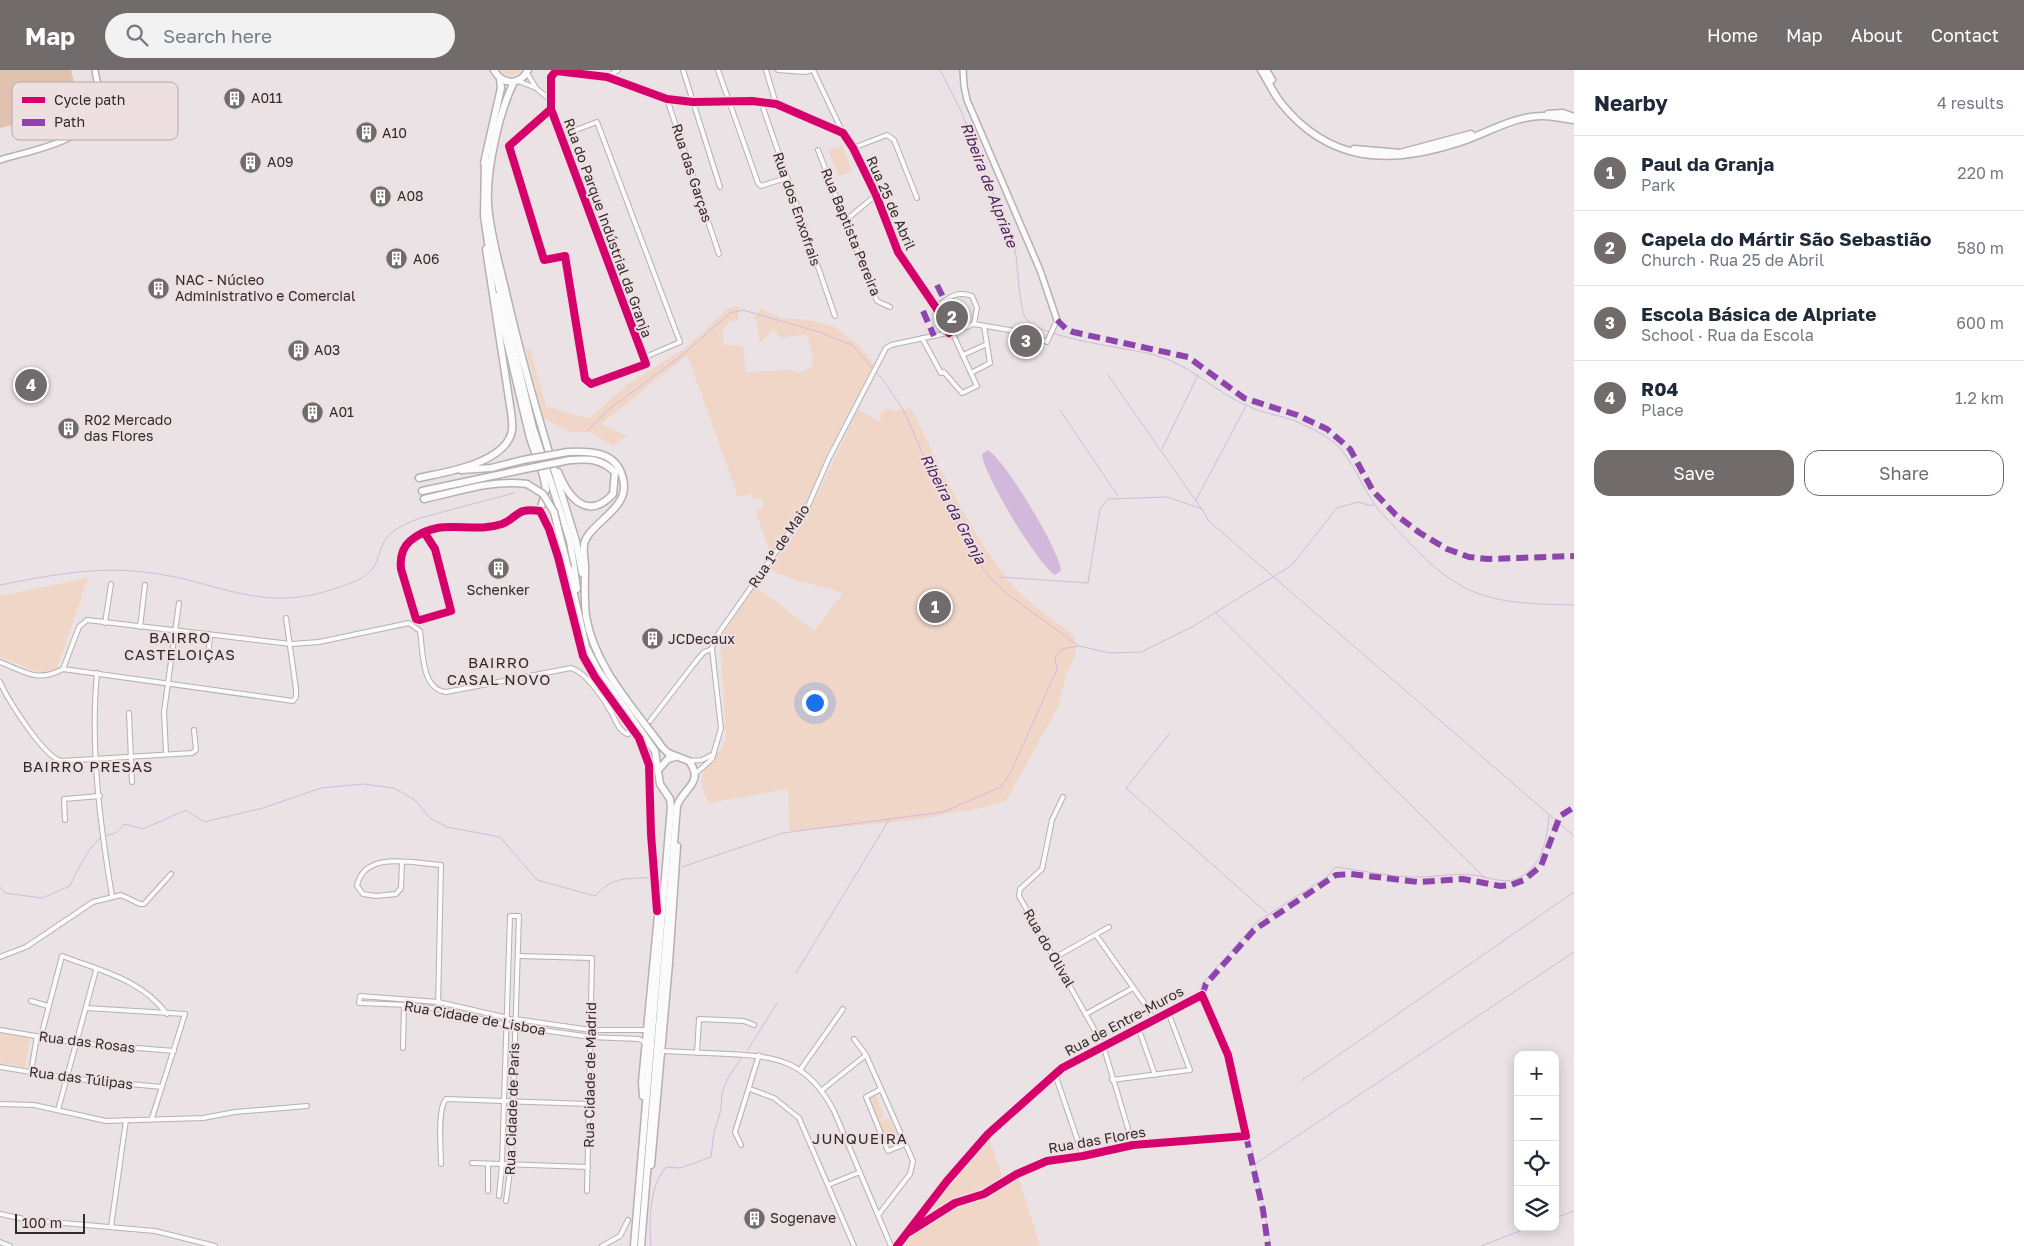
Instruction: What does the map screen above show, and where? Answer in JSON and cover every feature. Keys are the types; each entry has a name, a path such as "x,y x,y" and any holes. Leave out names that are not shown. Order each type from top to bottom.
{"main road":[{"path":"419,478 454,470 488,459 502,450 510,438 512,427 481,215 481,190 485,160 501,88 500,78 494,70"},
{"path":"1261,70 1281,102 1301,124 1325,141 1356,153 1381,158 1406,156 1457,143 1505,124 1540,116 1574,118"},
{"path":"1266,70 1296,114 1322,135 1350,148 1400,153 1535,115 1563,113 1574,118"},
{"path":"528,71 516,81 508,94 490,160 488,202 491,230 518,346 576,541 584,584"},
{"path":"500,78 516,81"},
{"path":"485,160 484,216 488,243 533,428 570,541 582,632"},
{"path":"487,254 530,438 546,489 540,511"},
{"path":"422,491 525,469 570,460 595,459 606,463 615,472 614,494 604,503 590,507 577,502 561,478 544,438"},
{"path":"454,470 491,468 568,452 599,452 612,460 623,479 624,489 621,500 614,510 595,526 585,539 584,584 586,617 594,644 604,666 662,747 675,757 689,761 695,774 691,788 685,792 678,794 664,790"},
{"path":"424,499 498,483 512,482 527,484 543,494 554,512 582,632 598,670 655,751 659,769 658,777 670,799 671,807 664,874 662,922 634,1246"},
{"path":"659,769 668,758 675,757"},
{"path":"641,1246 677,806 685,792"},
{"path":"645,1197 653,1154 678,856 675,830"},
{"path":"644,1122 642,1082 657,911 664,874"}],"street":[{"path":"606,70 607,77"},
{"path":"607,77 618,70"},
{"path":"683,70 720,187"},
{"path":"718,70 758,184 761,186 786,178"},
{"path":"766,70 776,104"},
{"path":"778,70 805,72 812,70"},
{"name":"Rua 25 de Abril","path":"812,70 876,195 898,252 936,307 978,386 962,393 944,372 941,373 922,338"},
{"path":"950,333 974,324 1026,333 1047,342 1057,320 1040,270 967,100 964,86 964,70"},
{"path":"528,71 536,88"},
{"path":"550,100 551,77 556,71 607,77 667,99 693,102 761,102 776,104 843,133"},
{"path":"516,81 536,88 550,100"},
{"name":"Rua das Garças","path":"667,99 718,254"},
{"name":"Rua do Parque Indústrial da Granja","path":"550,100 560,136 646,364 591,384 584,379 565,256 544,260 509,146 551,109"},
{"name":"Rua dos Enxofrais","path":"761,102 835,316"},
{"path":"560,136 597,122 680,342 643,358"},
{"path":"853,148 887,135 894,140 917,198"},
{"path":"0,160 63,140"},
{"name":"Rua Baptista Pereira","path":"818,150 877,301 890,307"},
{"path":"846,220 876,195"},
{"path":"936,307 956,293 972,296 977,308 974,324"},
{"path":"971,373 990,362 984,326"},
{"name":"Rua 1º de Maio","path":"712,649 714,640 721,628 790,535 808,506 829,458 886,348 891,345 950,333"},
{"path":"963,355 987,344"},
{"path":"424,532 435,549 451,611 420,620 416,619 400,561 405,546 424,532 437,527 484,527 504,524 515,514 529,510 540,511 549,528 558,556 583,656 595,677 643,745 649,765 651,834 657,911"},
{"path":"105,623 111,584"},
{"path":"140,627 145,585"},
{"path":"166,753 163,724 179,603"},
{"path":"0,662 39,677 50,676 64,668 292,701 296,697 296,689 286,618"},
{"path":"64,668 79,627 87,620 175,632 291,644 318,642 409,623 420,631 428,679 432,687 439,691 446,692 571,668 577,669 610,710 623,733 634,732"},
{"path":"208,658 210,636"},
{"path":"650,721 697,660 704,652 712,649 721,728 712,758 695,774"},
{"path":"97,673 94,715 97,760 112,896"},
{"path":"0,682 6,694 52,758 66,762 166,753 192,753 196,750 194,730"},
{"path":"129,713 132,782"},
{"path":"689,761 702,760 714,754"},
{"path":"65,820 64,799 100,796"},
{"name":"Rua do Olival","path":"1063,797 1052,820 1042,868 1020,889 1019,896 1103,1045 1133,1145"},
{"path":"402,862 401,888 396,894 376,896 363,894 357,886 364,870 374,863 402,862 440,865 438,1009"},
{"path":"0,957 26,947 93,902 112,896 124,895 140,904 144,904 171,874"},
{"name":"Rua Cidade de Paris","path":"499,1196 508,1018 510,916 519,916 511,1164 506,1201"},
{"path":"1054,958 1109,927"},
{"path":"1096,934 1147,1007 1153,1020"},
{"path":"31,1072 39,1036 62,956 144,990 152,996 167,1014"},
{"name":"Rua Cidade de Madrid","path":"518,956 592,958 587,1190"},
{"path":"58,1110 96,970"},
{"path":"1086,1014 1133,988"},
{"name":"Rua de Entre-Muros","path":"897,1246 947,1181 988,1134 1055,1074 1103,1045 1202,994 1228,1055 1246,1136"},
{"name":"Rua Cidade de Lisboa","path":"646,1043 639,1039 591,1037 507,1025 438,1009 359,1003 360,996 438,1002 508,1018 591,1030 638,1032 647,1030"},
{"path":"31,1001 48,1006"},
{"path":"403,1048 404,1005"},
{"path":"86,1008 185,1014 152,1118"},
{"path":"800,1070 843,1009"},
{"path":"1112,1080 1190,1070 1168,1012"},
{"path":"698,1053 699,1019 744,1021 754,1025"},
{"path":"1138,1027 1155,1075"},
{"name":"Rua das Rosas","path":"0,1030 77,1043 174,1051"},
{"path":"854,1039 866,1055 913,1161 910,1174 879,1214"},
{"path":"662,1051 759,1055 787,1062 800,1070 822,1090 834,1111 891,1246"},
{"path":"741,1145 735,1132 750,1089 759,1055"},
{"path":"822,1090 866,1055"},
{"name":"Rua das Túlipas","path":"0,1067 67,1078 162,1087"},
{"path":"1055,1074 1082,1156"},
{"path":"750,1089 774,1098 799,1118 854,1246"},
{"path":"882,1090 866,1097 888,1151 905,1144"},
{"path":"442,1164 441,1114 442,1103 446,1099 589,1104"},
{"path":"0,1104 34,1105 106,1121 152,1118 203,1118 235,1112 307,1106"},
{"path":"111,1227 126,1120"},
{"name":"Rua das Flores","path":"909,1232 955,1203 984,1194 1017,1174 1046,1161 1082,1156 1133,1145 1246,1136"},
{"path":"472,1163 588,1167"},
{"path":"488,1164 488,1191"},
{"path":"828,1185 860,1172"},
{"path":"0,1214 29,1220 168,1233 215,1246"},
{"path":"602,1246 620,1236 628,1220"},
{"path":"0,1242 10,1246"}],"shaded area":[{"path":"0,70 71,70 74,82 12,82 12,125 0,128"},
{"path":"500,70 523,70 511,76"},
{"path":"842,145 852,171 839,176 828,150"},
{"path":"739,306 738,320 729,322 723,330 723,345 743,346 746,372 791,370 798,373 811,368 813,358 807,334 781,338 772,329 762,342 759,340 757,322 753,318 761,309 783,318 808,320 835,327 858,345 874,364 825,457 806,505 774,549 769,549 756,511 764,506 762,498 753,499 751,494 738,497 690,362 686,356 601,424 627,436 613,446 591,432 569,432 544,418 526,350 530,349 546,406 589,419 626,385 686,348 728,308"},
{"path":"887,408 892,411 911,408 959,503 986,550 1023,596 1044,614 1074,635 1076,654 1066,674 1058,707 1006,801 968,811 956,811 934,817 790,831 788,789 708,803 701,783 702,775 724,745 726,739 720,639 755,586 814,631 843,593 793,579 768,569 806,519 858,409 880,422 881,413"},
{"path":"988,450 996,457 1018,487 1052,545 1061,571 1055,575 1047,568 1025,538 991,480 982,454"},
{"path":"88,578 56,671 38,672 0,657 0,596"},
{"path":"0,1033 30,1038 25,1067 0,1063"},
{"path":"876,1095 885,1117 878,1120 869,1098"},
{"path":"889,1118 899,1138 888,1143 879,1122"},
{"path":"988,1134 1004,1182 1017,1174 1040,1246 897,1246 947,1181"}],"waterway":[{"name":"Ribeira de Alpriate","path":"940,70 961,111 1015,250 1020,298 1024,316 1027,320 1037,327 1069,338 1155,355 1180,365 1226,394 1257,410 1284,417 1313,429 1337,445 1352,465 1380,512 1426,560 1445,575 1463,587 1500,600 1522,603 1574,605"},
{"name":"Ribeira da Granja","path":"587,431 609,409 680,357 730,313 743,310 819,332 852,345 884,381 904,411 932,475 969,546 989,577 1010,596 1079,646 1110,653 1141,652 1192,627 1292,565 1337,508 1358,502 1372,506 1374,504"},
{"path":"1108,375 1201,508"},
{"path":"1162,449 1198,375"},
{"path":"1196,500 1246,406"},
{"path":"1060,410 1118,496"},
{"name":"Ribeira da Granja","path":"0,585 71,573 126,570 170,576 261,597 284,598 309,595 347,585 366,575 373,568 382,546 390,534 404,525 420,518 514,493"},
{"path":"1000,577 1088,583 1100,509 1108,499 1167,497 1202,509 1208,520 1218,529 1574,836"},
{"path":"1215,612 1485,878"},
{"path":"682,867 783,833 943,812 1001,787 1010,774 1057,669 1055,657 1062,649 1078,646"},
{"path":"1170,733 1126,788 1267,913"},
{"path":"0,887 5,893 42,898 70,886 95,843 99,839 115,833 124,824 143,829 186,810 204,822 263,808 321,788 363,784 394,788 415,800 430,818 447,827 500,837 537,880 595,896 608,885 621,880 653,877"},
{"path":"1201,985 1257,922 1328,876 1335,867 1402,876 1464,875 1502,881 1514,880 1528,872 1539,858 1545,842 1549,815"},
{"path":"796,973 889,820"},
{"path":"1301,1081 1574,892"},
{"path":"1255,1164 1574,952"},
{"path":"747,1051 777,1003"},
{"path":"651,1246 651,1205 660,1175 666,1167 680,1168 711,1157 714,1132 721,1110 722,1093 728,1078 741,1058"},
{"path":"1252,1149 1271,1246"},
{"path":"1559,1217 1574,1211"},
{"path":"1481,1246 1520,1231"}],"marked path":[{"path":"937,285 945,301"},
{"path":"923,311 934,336"},
{"path":"1057,320 1066,329 1073,332 1188,357 1244,398 1297,415 1327,429 1350,449 1373,491 1396,515 1420,533 1447,549 1469,557 1488,559 1574,556"},
{"path":"1202,995 1206,984 1254,930 1336,875 1351,874 1418,882 1463,879 1500,886 1511,885 1524,880 1541,866 1560,816 1574,807"},
{"path":"1246,1136 1263,1210 1268,1246"}],"cycle path":[{"path":"551,109 509,146 544,260 565,256 585,379 591,384 646,364 551,109 551,77 556,71 607,77 667,99 693,102 752,101 776,104 843,133 853,148 876,195 898,252 941,315 949,333"},
{"path":"424,532 435,549 451,611 420,620 416,619 401,569 402,554 410,541 422,533 433,529 444,527 490,527 507,522 526,510 540,511 549,529 558,557 583,656 595,677 639,738 649,765 651,834 657,911"},
{"path":"897,1246 947,1181 988,1134 1062,1068 1202,995 1228,1055 1246,1136 1133,1145 1083,1156 1047,1161 1017,1174 984,1194 955,1203 909,1232"}],"place":[{"name":"A011","path":"235,98"},
{"name":"A10","path":"366,133"},
{"name":"A09","path":"251,162"},
{"name":"A08","path":"381,196"},
{"name":"A06","path":"397,259"},
{"name":"NAC - Núcleo Administrativo e Comercial","path":"159,288"},
{"name":"Capela do Mártir São Sebastião","path":"952,317"},
{"name":"Escola Básica de Alpriate","path":"1026,341"},
{"name":"A03","path":"298,350"},
{"name":"R04","path":"31,385"},
{"name":"A01","path":"313,412"},
{"name":"R02 Mercado das Flores","path":"68,428"},
{"name":"Schenker","path":"498,568"},
{"name":"Paul da Granja","path":"935,607"},
{"name":"JCDecaux","path":"652,639"},
{"name":"Sogenave","path":"754,1218"}],"district":[{"name":"BAIRRO CASTELOIÇAS","path":"180,646"},
{"name":"BAIRRO CASAL NOVO","path":"499,672"},
{"name":"BAIRRO PRESAS","path":"88,767"},
{"name":"JUNQUEIRA","path":"860,1139"}]}
